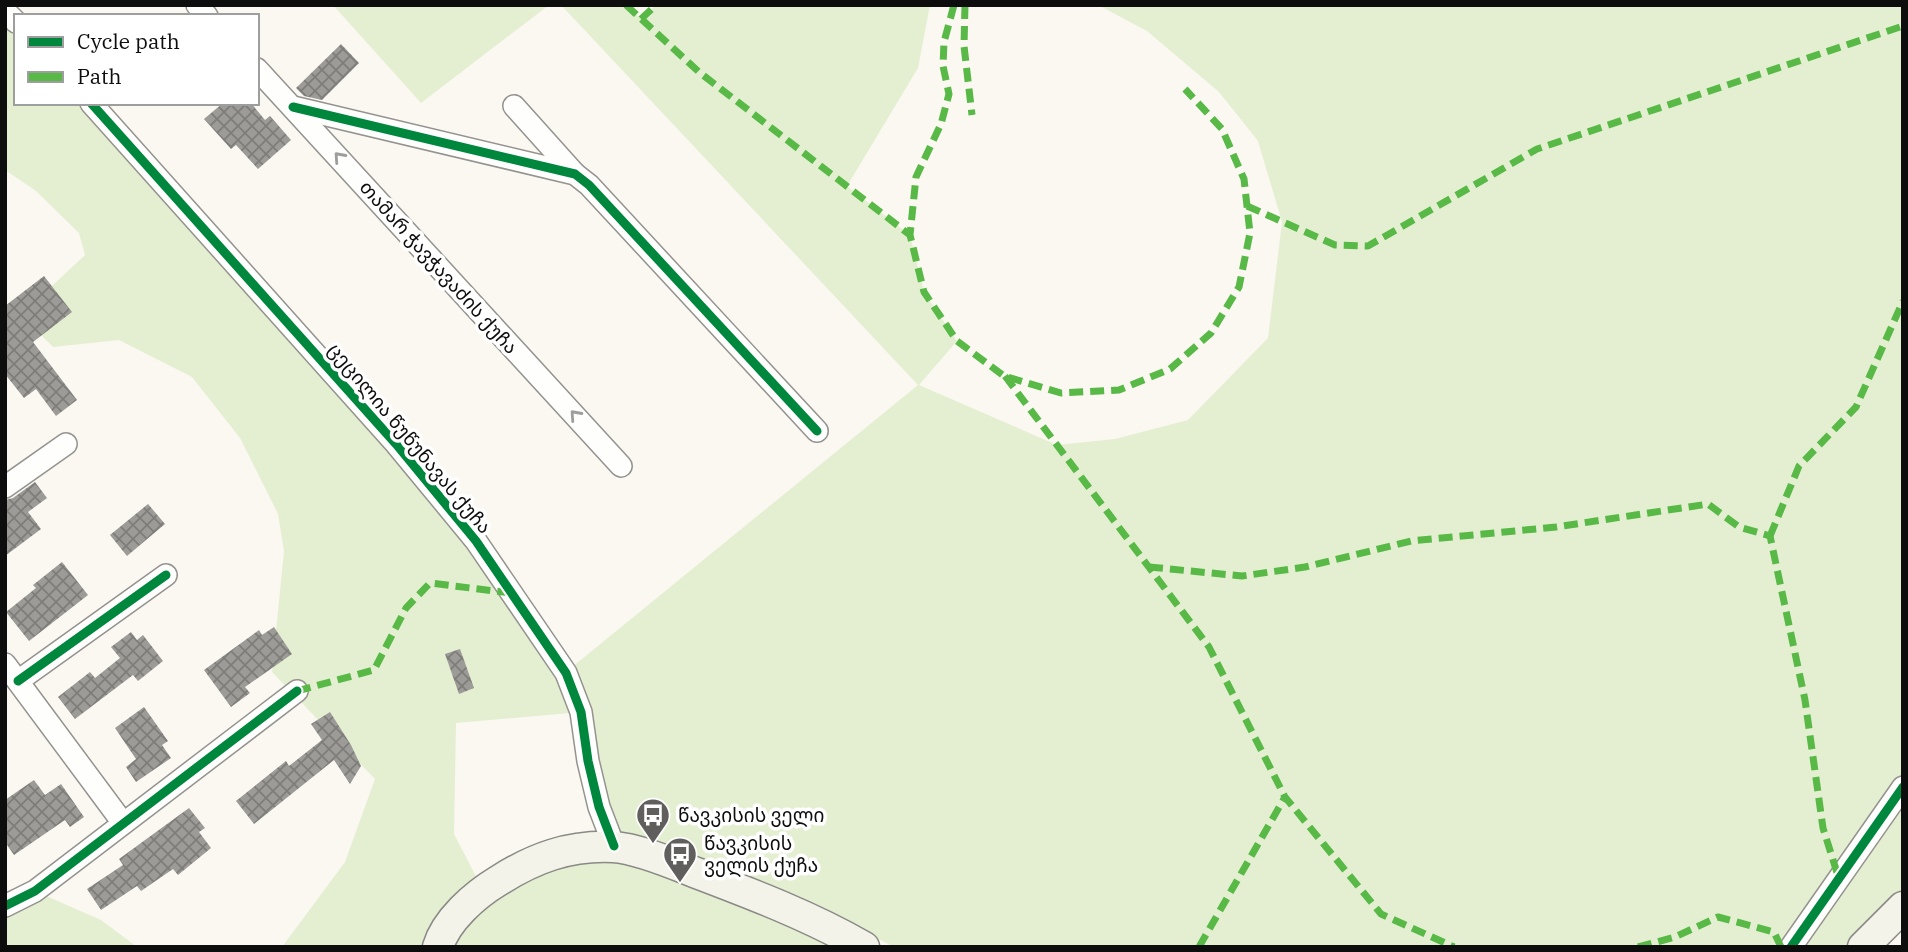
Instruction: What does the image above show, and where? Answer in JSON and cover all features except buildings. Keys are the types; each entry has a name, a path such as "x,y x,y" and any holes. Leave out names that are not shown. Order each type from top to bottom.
{"main road":[{"path":"438,947 451,923 483,890 526,863 559,851 614,846 662,859 749,892 832,929 864,947"},
{"path":"1863,947 1903,907"}],"street":[{"name":"თამარ ჭავჭავაძის ქუჩა","path":"259,71 621,466"},
{"name":"ცეცილია წუწუნავას ქუჩა","path":"93,105 396,444 476,541 566,673 581,712 588,761 599,807 614,846"},
{"path":"514,106 817,432"},
{"path":"293,107 575,174"},
{"path":"5,487 66,444"},
{"path":"123,824 12,673 166,575"},
{"path":"5,906 34,891 297,691"},
{"path":"1791,947 1903,787"}],"green space":[{"path":"333,5 549,5 421,103"},
{"path":"561,5 626,5 641,19 656,5 930,5 918,68 847,186 910,235 924,292 957,341 919,385 1057,445 1115,439 1188,420 1268,338 1282,222 1258,141 1219,92 1147,31 1098,5 1903,5 1903,907 1863,947 894,947 763,881 651,855 876,947 282,947 345,862 375,779 272,672 284,551 278,514 240,438 192,377 119,340 53,347 29,323 39,298 85,255 79,233 36,191 5,170 5,11 14,20 14,105 93,105 396,444 566,672 918,385","holes":["581,712 614,847 483,890 454,834 456,723"]},
{"path":"35,891 101,920 137,947 5,947 5,906"}],"marked path":[{"path":"626,5 699,72 910,235"},
{"path":"641,19 656,5"},
{"path":"954,5 944,42 943,66 949,94 941,124 916,177 910,235 924,292 957,341 1004,376 1061,393 1119,390 1170,369 1211,333 1239,287 1250,233 1244,179 1222,129 1185,89"},
{"path":"965,5 964,46 972,115"},
{"path":"1247,206 1335,245 1368,246 1537,149 1903,26"},
{"path":"1770,536 1799,466 1856,407 1903,301"},
{"path":"1005,376 1209,647 1285,797 1381,914 1454,947"},
{"path":"1149,567 1242,576 1305,567 1411,541 1556,527 1708,504 1739,527 1770,536 1805,700 1823,828 1839,879"},
{"path":"297,691 374,670 406,608 430,583 511,593"},
{"path":"1199,947 1285,797"},
{"path":"1638,947 1675,937 1718,917 1774,932 1781,947"}],"cycle path":[{"path":"93,105 396,444 476,541 566,673 581,712 588,761 599,807 614,846"},
{"path":"293,107 575,174 589,185 817,431"},
{"path":"18,681 166,575"},
{"path":"5,906 35,891 297,691"},
{"path":"1791,947 1903,787"}],"place":[{"name":"წავკისის ველი","path":"653,845"},
{"name":"წავკისის ველის ქუჩა","path":"680,884"}]}
